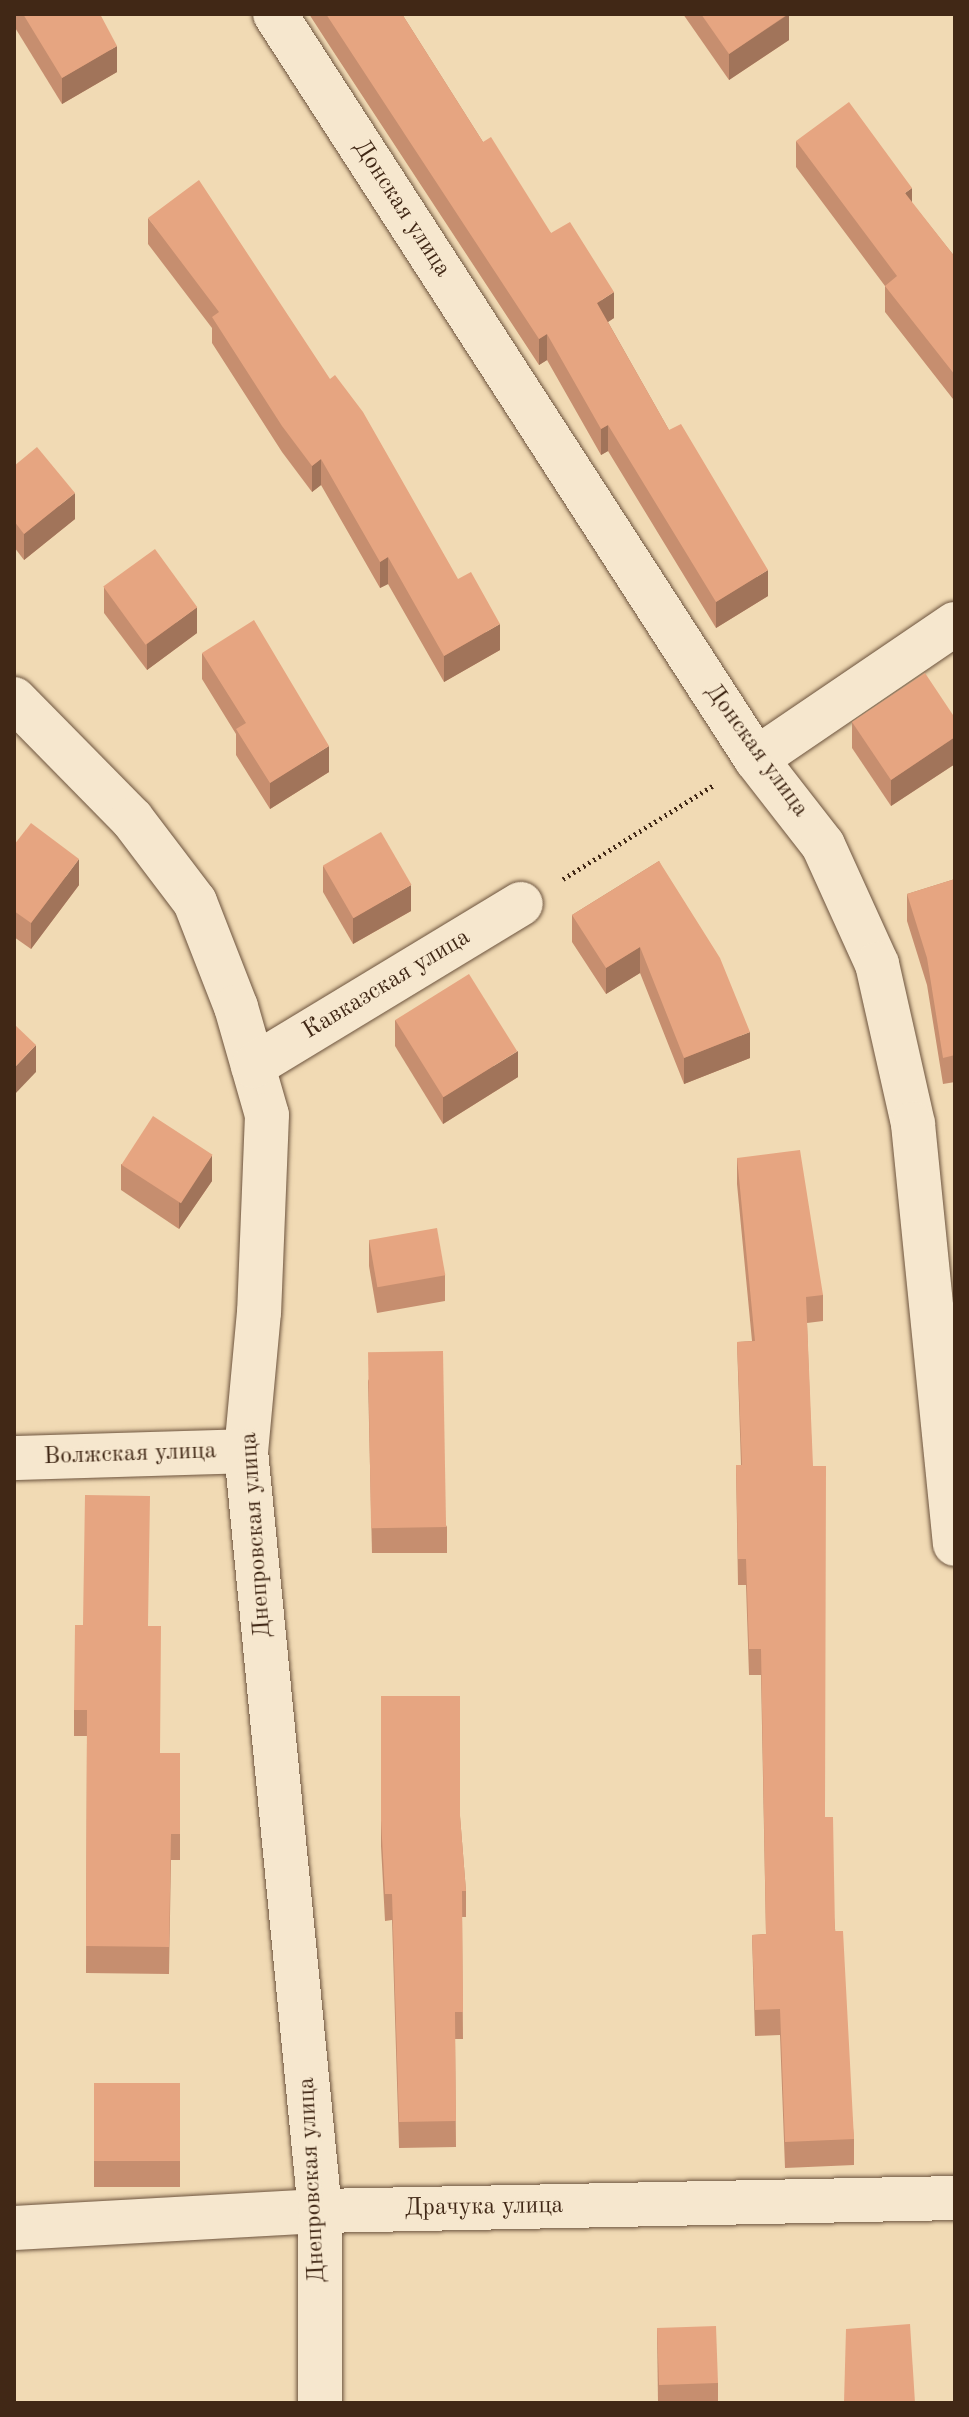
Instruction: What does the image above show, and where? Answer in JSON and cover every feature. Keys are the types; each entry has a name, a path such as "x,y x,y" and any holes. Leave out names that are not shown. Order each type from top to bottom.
{"street":[{"name":"Донская улица","path":"275,14 756,759 823,845 877,964 913,1124 955,1544"},
{"path":"756,759 955,624"},
{"name":"Днепровская улица","path":"14,699 132,819 195,902 253,1066 267,1115 259,1312 246,1451 320,2211 320,2403"},
{"name":"Кавказская улица","path":"253,1066 521,904"},
{"name":"Волжская улица","path":"14,1458 246,1451"},
{"name":"Драчука улица","path":"14,2228 320,2211 955,2198"}],"path":[{"path":"521,904 756,759"}],"building":[{"path":"23,14 100,14 117,46 62,78"},
{"path":"326,14 402,14 483,142 491,137 551,233 570,222 614,292 597,303 669,430 681,424 768,570 716,602 608,425 601,429 547,334 539,339"},
{"path":"701,14 788,14 729,54"},
{"path":"849,102 912,188 905,193 955,257 955,375 885,286 897,276 796,141"},
{"path":"199,180 330,379 335,375 363,412 458,579 471,572 500,624 444,656 388,557 380,562 321,459 312,466 282,426 212,317 219,312 148,218"},
{"path":"37,447 75,493 24,534 14,521 14,466"},
{"path":"155,549 197,607 146,645 103,587"},
{"path":"254,620 329,746 270,783 236,729 246,723 202,653"},
{"path":"925,673 955,718 955,737 891,780 852,722"},
{"path":"31,823 79,859 31,923 14,911 14,845"},
{"path":"381,832 412,885 353,918 323,866"},
{"path":"659,861 720,958 750,1032 684,1058 640,947 606,968 572,915"},
{"path":"955,879 955,1055 943,1058 927,958 907,894"},
{"path":"469,974 517,1051 443,1097 395,1020"},
{"path":"14,1024 36,1045 14,1068"},
{"path":"153,1116 213,1155 181,1203 121,1165"},
{"path":"800,1150 823,1295 806,1297 813,1466 826,1466 825,1817 833,1817 835,1931 843,1931 854,2139 785,2142 780,2009 755,2010 752,1935 766,1934 761,1649 749,1649 746,1559 738,1559 736,1465 742,1465 737,1342 755,1341 737,1158"},
{"path":"437,1228 445,1275 377,1287 369,1240"},
{"path":"443,1351 446,1527 371,1528 368,1352"},
{"path":"85,1495 150,1496 148,1626 161,1626 160,1753 180,1753 180,1834 171,1834 169,1947 86,1946 87,1710 74,1710 75,1625 83,1625"},
{"path":"381,1696 460,1696 460,1816 466,1891 462,1891 463,2012 455,2012 456,2121 399,2122 392,1894 385,1894 381,1820"},
{"path":"94,2083 180,2083 180,2161 94,2161"},
{"path":"910,2324 915,2403 844,2403 846,2329"},
{"path":"716,2326 718,2383 659,2385 657,2328"}]}
